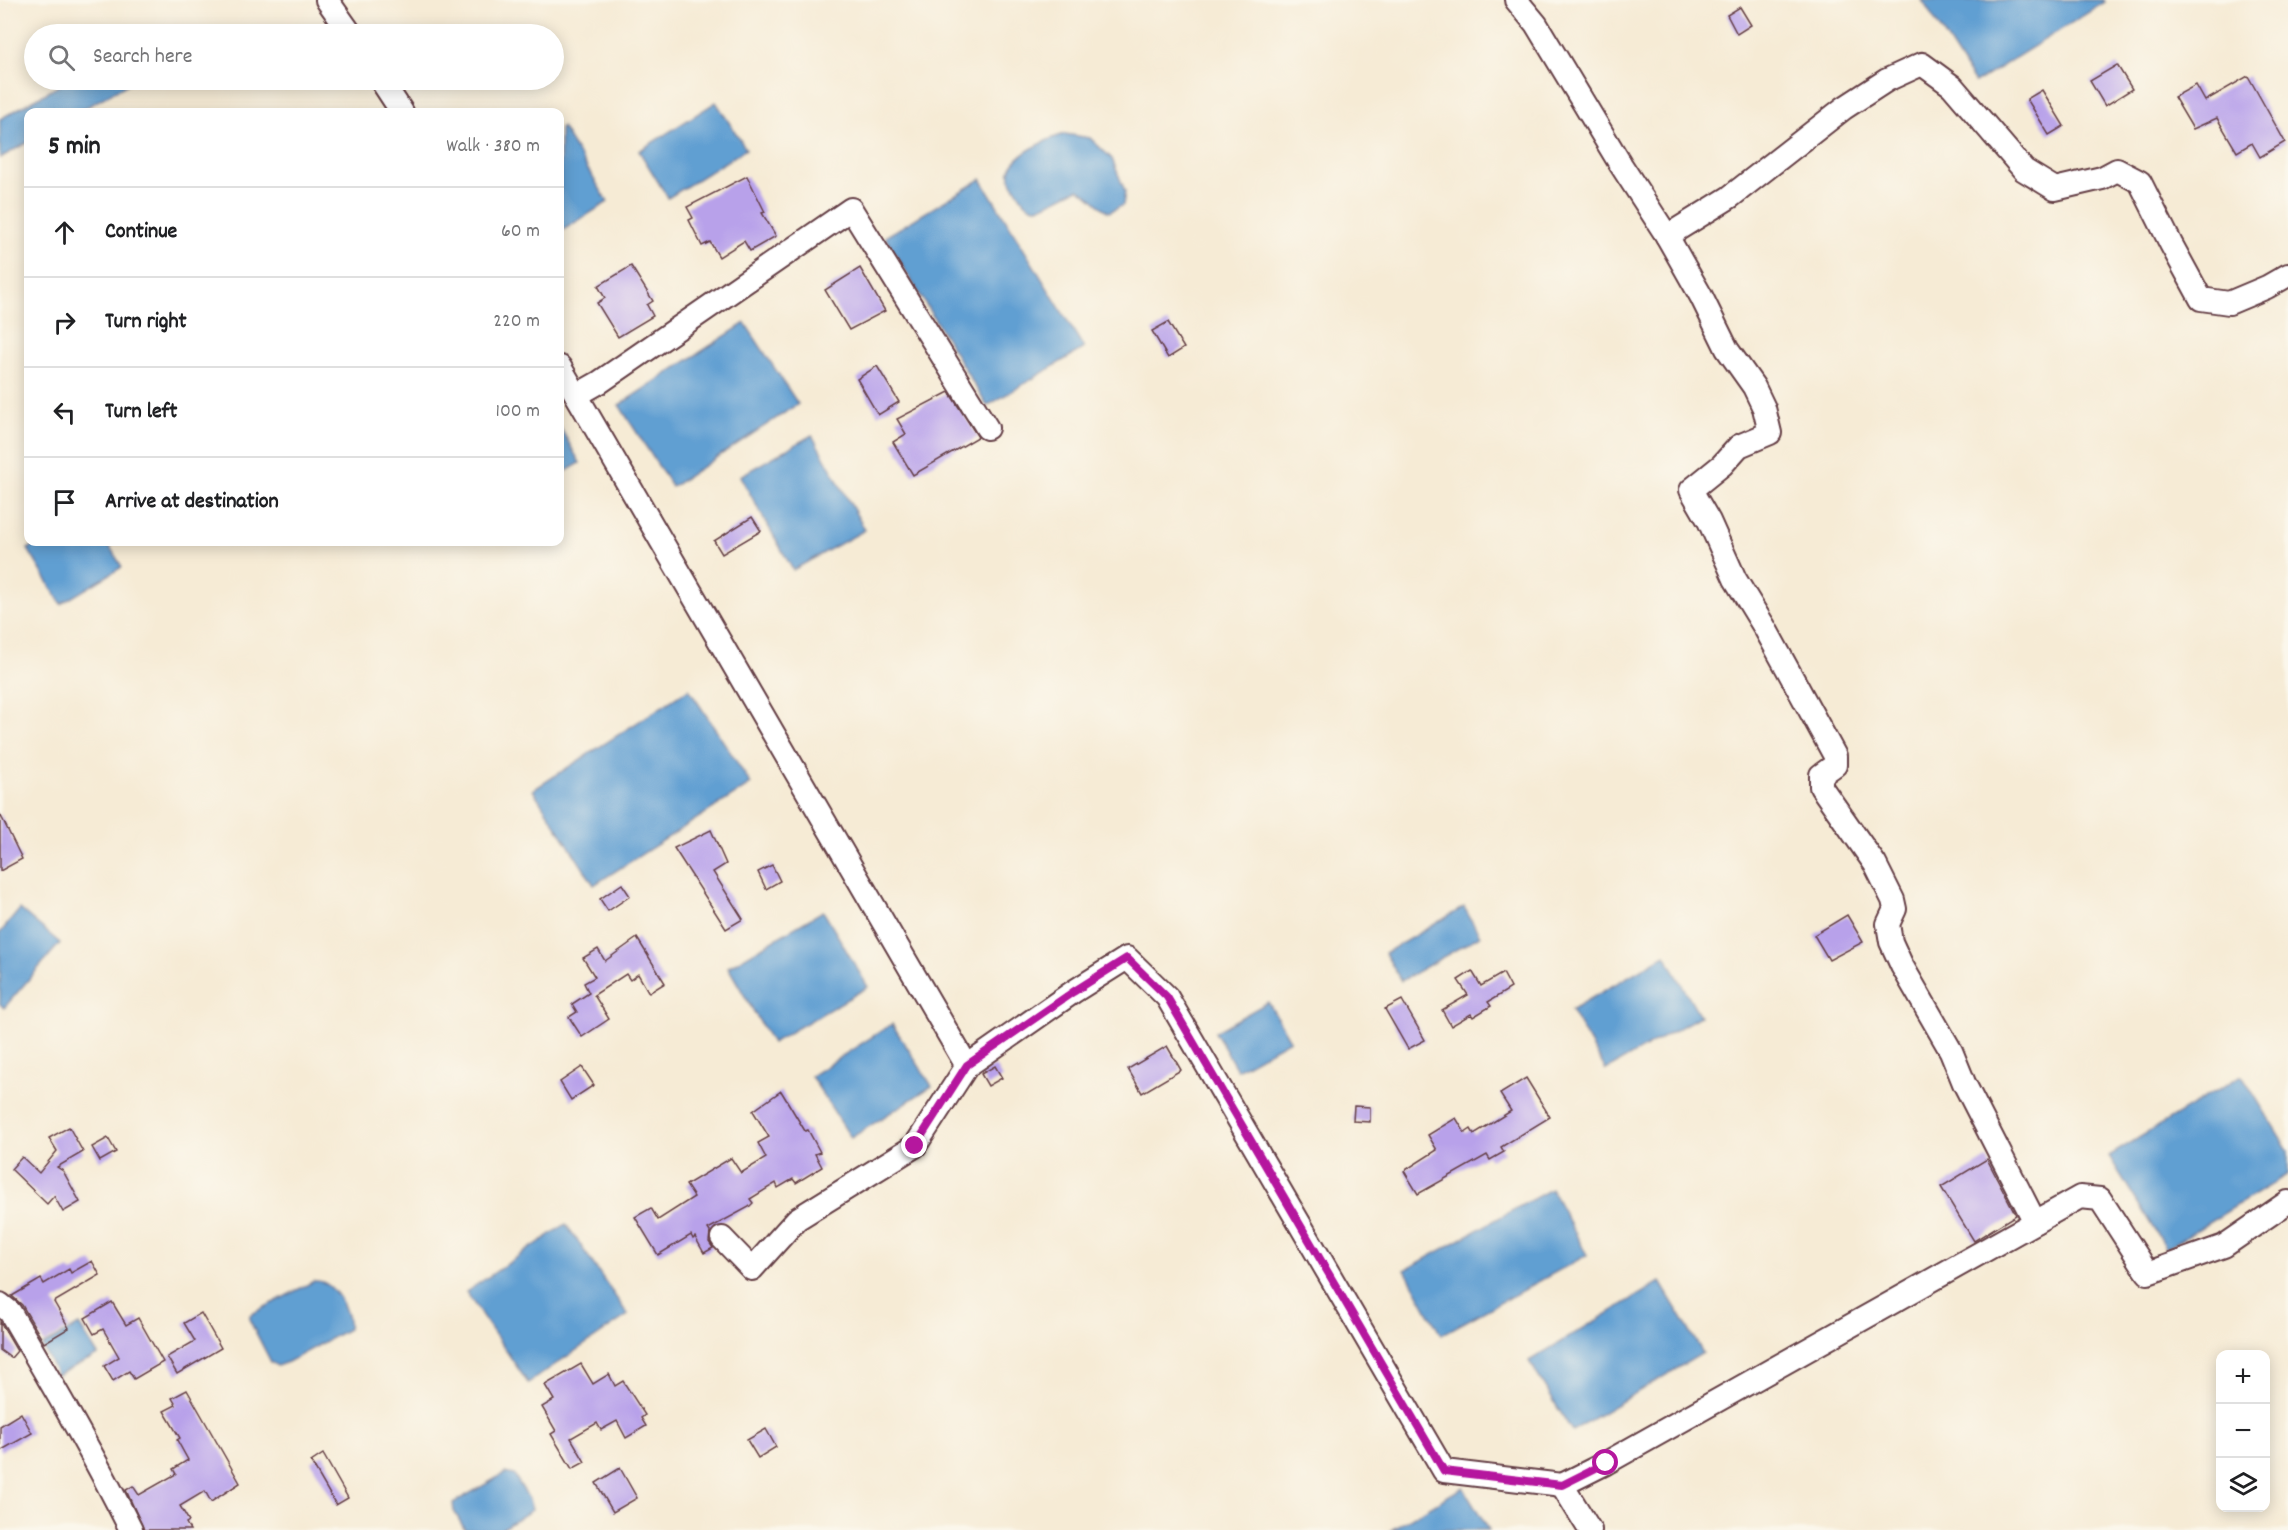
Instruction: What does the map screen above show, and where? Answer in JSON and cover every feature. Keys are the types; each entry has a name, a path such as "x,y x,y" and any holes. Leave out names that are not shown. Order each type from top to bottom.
{"street":[{"path":"327,0 344,24"},
{"path":"1516,0 1536,24 1621,165 1667,236 1701,296 1727,349 1754,387 1764,408 1770,434 1739,446 1722,465 1691,490 1709,521 1735,579 1765,628 1835,756 1835,765 1821,775 1821,787 1875,864 1893,900 1895,909 1888,924 1891,942 1902,966 1951,1051 1964,1083 2035,1222"},
{"path":"1667,236 1730,197 1844,108 1887,80 1922,64 1952,86 2024,170 2055,189 2102,178 2117,170 2140,182 2170,244 2201,299 2229,303 2267,287 2288,275"},
{"path":"388,90 399,108"},
{"path":"577,395 600,382 851,209 987,428"},
{"path":"564,374 967,1065"},
{"path":"722,1238 752,1269 797,1220 915,1146 967,1065 1127,958 1167,997 1444,1471 1562,1485 1606,1463 2079,1197 2100,1199 2148,1274 2224,1246 2288,1202"},
{"path":"0,1304 10,1312 98,1463 131,1530"},
{"path":"1562,1485 1590,1530"}],"water":[{"path":"1922,0 2104,0 2105,2 1975,83"},
{"path":"51,90 117,90 85,108 24,108 24,144 0,158 0,119"},
{"path":"716,102 746,149 668,198 639,151"},
{"path":"564,130 608,202 564,230"},
{"path":"1065,134 1090,138 1112,159 1125,191 1123,205 1109,212 1078,189 1039,208 1029,206 1024,201 1010,179 1010,170 1014,162 1030,150"},
{"path":"981,179 1084,348 987,406 885,237"},
{"path":"745,323 798,404 672,487 619,405"},
{"path":"564,434 580,463 564,473"},
{"path":"812,435 865,530 793,570 740,476"},
{"path":"33,546 109,546 122,567 61,604 28,549"},
{"path":"689,689 751,784 594,885 533,790"},
{"path":"1464,907 1480,936 1401,981 1385,953"},
{"path":"20,909 60,943 4,1008 0,1004 0,933"},
{"path":"823,911 868,987 772,1043 728,967"},
{"path":"1665,955 1700,1016 1606,1070 1571,1010"},
{"path":"1268,1002 1290,1040 1237,1070 1215,1032"},
{"path":"892,1024 932,1086 851,1138 811,1076"},
{"path":"2242,1075 2288,1150 2288,1174 2166,1249 2109,1156"},
{"path":"1551,1189 1587,1255 1441,1335 1405,1270"},
{"path":"566,1224 628,1315 528,1383 466,1292"},
{"path":"314,1281 328,1285 340,1298 347,1314 348,1329 277,1366 271,1362 250,1321 250,1315"},
{"path":"1660,1282 1703,1353 1572,1431 1529,1361"},
{"path":"79,1325 98,1355 57,1375 42,1346"},
{"path":"505,1473 514,1475 529,1499 532,1510 500,1530 465,1530 454,1511 453,1503"},
{"path":"1463,1487 1489,1530 1391,1530"}],"building":[{"path":"1740,7 1751,25 1737,34 1727,15"},
{"path":"2117,65 2132,89 2105,106 2090,81"},
{"path":"2248,76 2285,142 2260,157 2252,143 2237,152 2217,118 2193,129 2174,97 2196,85 2205,101"},
{"path":"2042,90 2064,126 2049,135 2027,99"},
{"path":"747,176 765,212 762,213 776,236 750,251 744,241 719,257 710,242 702,246 689,220 693,218 687,207"},
{"path":"631,266 653,301 647,305 653,316 618,337 597,303 605,298 598,286"},
{"path":"860,268 885,311 849,330 825,290"},
{"path":"1168,322 1184,348 1168,358 1152,331"},
{"path":"877,366 899,402 878,415 857,379"},
{"path":"949,392 978,437 913,475 893,442 906,434 897,419"},
{"path":"752,517 761,531 722,554 714,541"},
{"path":"0,814 22,859 0,871"},
{"path":"711,830 726,864 713,872 743,919 726,929 674,848"},
{"path":"772,865 780,881 766,889 758,872"},
{"path":"622,884 630,896 608,911 600,899"},
{"path":"1847,915 1863,942 1829,960 1814,935"},
{"path":"637,938 665,983 649,993 638,974 630,980 626,974 594,995 609,1019 582,1037 569,1017 577,1012 572,1004 589,993 584,983 595,977 583,958 598,949 605,961"},
{"path":"1472,971 1481,986 1503,973 1511,988 1488,1002 1491,1006 1451,1026 1442,1010 1468,995 1458,980"},
{"path":"1402,1000 1425,1040 1408,1049 1385,1009"},
{"path":"1167,1046 1181,1070 1142,1093 1128,1069"},
{"path":"995,1066 1002,1078 988,1086 981,1074"},
{"path":"582,1067 594,1085 571,1100 560,1082"},
{"path":"1526,1078 1550,1117 1501,1147 1504,1152 1490,1160 1487,1155 1418,1194 1404,1171 1437,1150 1428,1135 1456,1118 1465,1133 1471,1129 1474,1134 1511,1111 1500,1094"},
{"path":"781,1091 820,1152 815,1154 822,1167 796,1183 793,1179 778,1188 776,1183 750,1199 753,1203 749,1207 708,1229 709,1242 713,1248 704,1253 695,1237 693,1239 691,1235 658,1255 635,1217 651,1208 658,1220 694,1197 686,1185 731,1158 741,1173 766,1158 758,1143 769,1137 753,1111"},
{"path":"1354,1106 1370,1107 1370,1122 1353,1121"},
{"path":"69,1127 83,1152 57,1167 63,1171 80,1202 63,1212 54,1196 47,1204 11,1169 22,1157 39,1173 57,1151 49,1138"},
{"path":"108,1138 116,1152 100,1161 92,1147"},
{"path":"1987,1159 2016,1215 1974,1241 1941,1187"},
{"path":"92,1261 100,1275 54,1302 69,1328 44,1343 22,1305 12,1296 41,1279 44,1284 69,1269 71,1273"},
{"path":"112,1302 126,1325 138,1318 163,1362 134,1379 129,1371 113,1381 104,1366 119,1357 103,1329 94,1334 85,1318"},
{"path":"201,1313 221,1348 177,1374 167,1357 195,1341 184,1323"},
{"path":"0,1322 17,1351 11,1358 0,1350"},
{"path":"581,1364 593,1384 609,1374 615,1386 623,1381 645,1415 641,1418 646,1426 626,1438 617,1421 601,1430 597,1423 571,1438 585,1462 572,1469 551,1434 556,1431 542,1407 554,1400 545,1385"},
{"path":"187,1390 240,1483 211,1502 205,1491 180,1506 189,1521 186,1523 190,1530 144,1530 126,1490 133,1486 139,1495 176,1474 173,1469 188,1460 177,1440 180,1438 164,1411 176,1405 172,1398"},
{"path":"21,1413 32,1433 0,1451 0,1426"},
{"path":"766,1429 776,1447 758,1458 747,1440"},
{"path":"323,1454 348,1498 336,1505 311,1462"},
{"path":"620,1468 637,1498 613,1512 596,1483"}],"route":[{"path":"915,1146 967,1065 1127,958 1167,997 1444,1471 1562,1485 1606,1463"}]}
